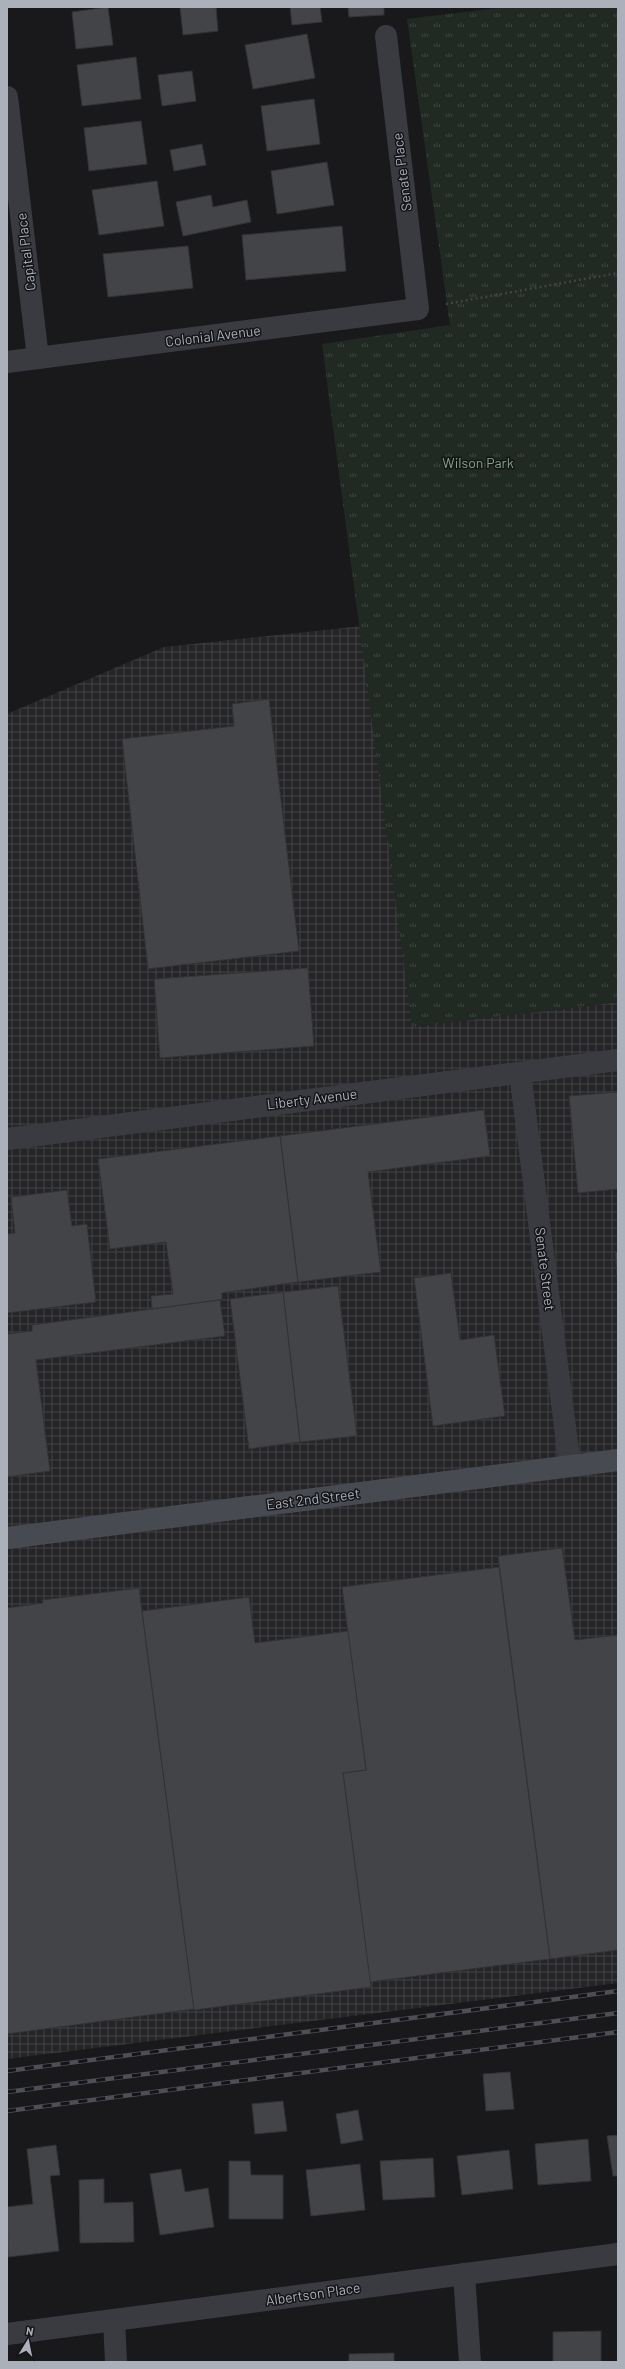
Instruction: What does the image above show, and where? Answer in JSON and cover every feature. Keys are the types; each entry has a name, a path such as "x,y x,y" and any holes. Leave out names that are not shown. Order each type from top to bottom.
{"street":[{"name":"Senate Place","path":"386,36 418,309"},
{"name":"Capital Place","path":"7,97 38,358"},
{"name":"Colonial Avenue","path":"7,362 418,309"},
{"name":"Liberty Avenue","path":"7,1139 618,1060"},
{"name":"Senate Street","path":"520,1073 570,1466"},
{"name":"East 2nd Street","path":"7,1538 618,1460"},
{"name":"Albertson Place","path":"7,2334 618,2254"},
{"path":"464,2274 470,2362"},
{"path":"114,2320 116,2362"}],"path":[{"path":"418,309 618,273"}],"shaded area":[{"path":"363,626 412,1027 618,1002 618,1983 7,2059 7,714 164,647"}],"green space":[{"name":"Wilson Park","path":"506,7 618,7 618,1002 412,1027 322,344 450,325 407,19"}],"building":[{"path":"108,7 113,45 76,49 72,12"},
{"path":"180,7 216,7 218,31 183,35"},
{"path":"290,7 320,7 322,22 292,25"},
{"path":"348,7 384,7 384,15 349,17"},
{"path":"307,34 315,78 253,89 245,45"},
{"path":"136,57 141,99 82,106 77,65"},
{"path":"192,71 196,101 162,106 158,75"},
{"path":"314,99 320,144 267,151 261,106"},
{"path":"141,121 147,164 89,171 84,128"},
{"path":"202,144 206,165 174,171 170,150"},
{"path":"327,162 334,205 277,214 271,171"},
{"path":"157,181 164,226 99,235 92,190"},
{"path":"211,195 213,207 247,200 251,222 183,236 176,202"},
{"path":"342,226 346,271 246,280 242,235"},
{"path":"188,246 193,288 108,297 103,254"},
{"path":"269,699 299,951 148,969 122,739 234,726 232,704"},
{"path":"308,968 314,1046 160,1058 154,979"},
{"path":"618,1092 618,1189 578,1193 569,1096"},
{"path":"484,1110 490,1156 368,1172 381,1272 298,1282 280,1136"},
{"path":"280,1136 298,1282 222,1293 222,1299 220,1300 152,1309 151,1296 173,1294 166,1242 110,1249 98,1159"},
{"path":"67,1190 72,1226 87,1224 96,1302 7,1313 7,1234 15,1233 11,1197"},
{"path":"618,1251 618,1289 615,1252"},
{"path":"451,1273 460,1340 494,1335 505,1416 433,1426 414,1278"},
{"path":"338,1286 357,1436 300,1442 283,1292"},
{"path":"283,1292 300,1442 249,1449 230,1299"},
{"path":"220,1300 225,1336 36,1360 50,1471 7,1477 7,1334 32,1331 32,1325"},
{"path":"562,1548 575,1640 618,1635 618,1950 550,1959 498,1556"},
{"path":"499,1567 550,1959 370,1982 343,1773 366,1770 342,1587"},
{"path":"139,1588 194,2009 7,2034 7,1608 43,1603 42,1600"},
{"path":"249,1597 255,1643 348,1631 366,1770 343,1773 371,1987 194,2010 142,1611"},
{"path":"510,2072 514,2109 486,2111 483,2074"},
{"path":"283,2101 287,2131 255,2134 252,2104"},
{"path":"358,2110 363,2140 341,2144 336,2114"},
{"path":"618,2135 618,2176 613,2176 607,2136"},
{"path":"588,2139 591,2181 538,2185 535,2144"},
{"path":"56,2145 60,2175 50,2176 59,2251 8,2257 7,2207 33,2204 27,2149"},
{"path":"509,2150 513,2189 462,2195 457,2156"},
{"path":"433,2158 435,2197 383,2200 380,2161"},
{"path":"229,2161 250,2161 251,2175 283,2175 283,2219 229,2219"},
{"path":"360,2164 365,2210 311,2216 306,2170"},
{"path":"181,2169 185,2192 208,2188 214,2227 160,2235 150,2174"},
{"path":"104,2179 104,2203 133,2202 134,2242 80,2243 79,2180"},
{"path":"601,2331 601,2362 553,2362 553,2332"},
{"path":"394,2353 394,2362 349,2362 349,2354"}],"railway":[{"path":"7,2071 618,1991"},
{"path":"7,2092 618,2013"},
{"path":"7,2111 618,2032"}]}
